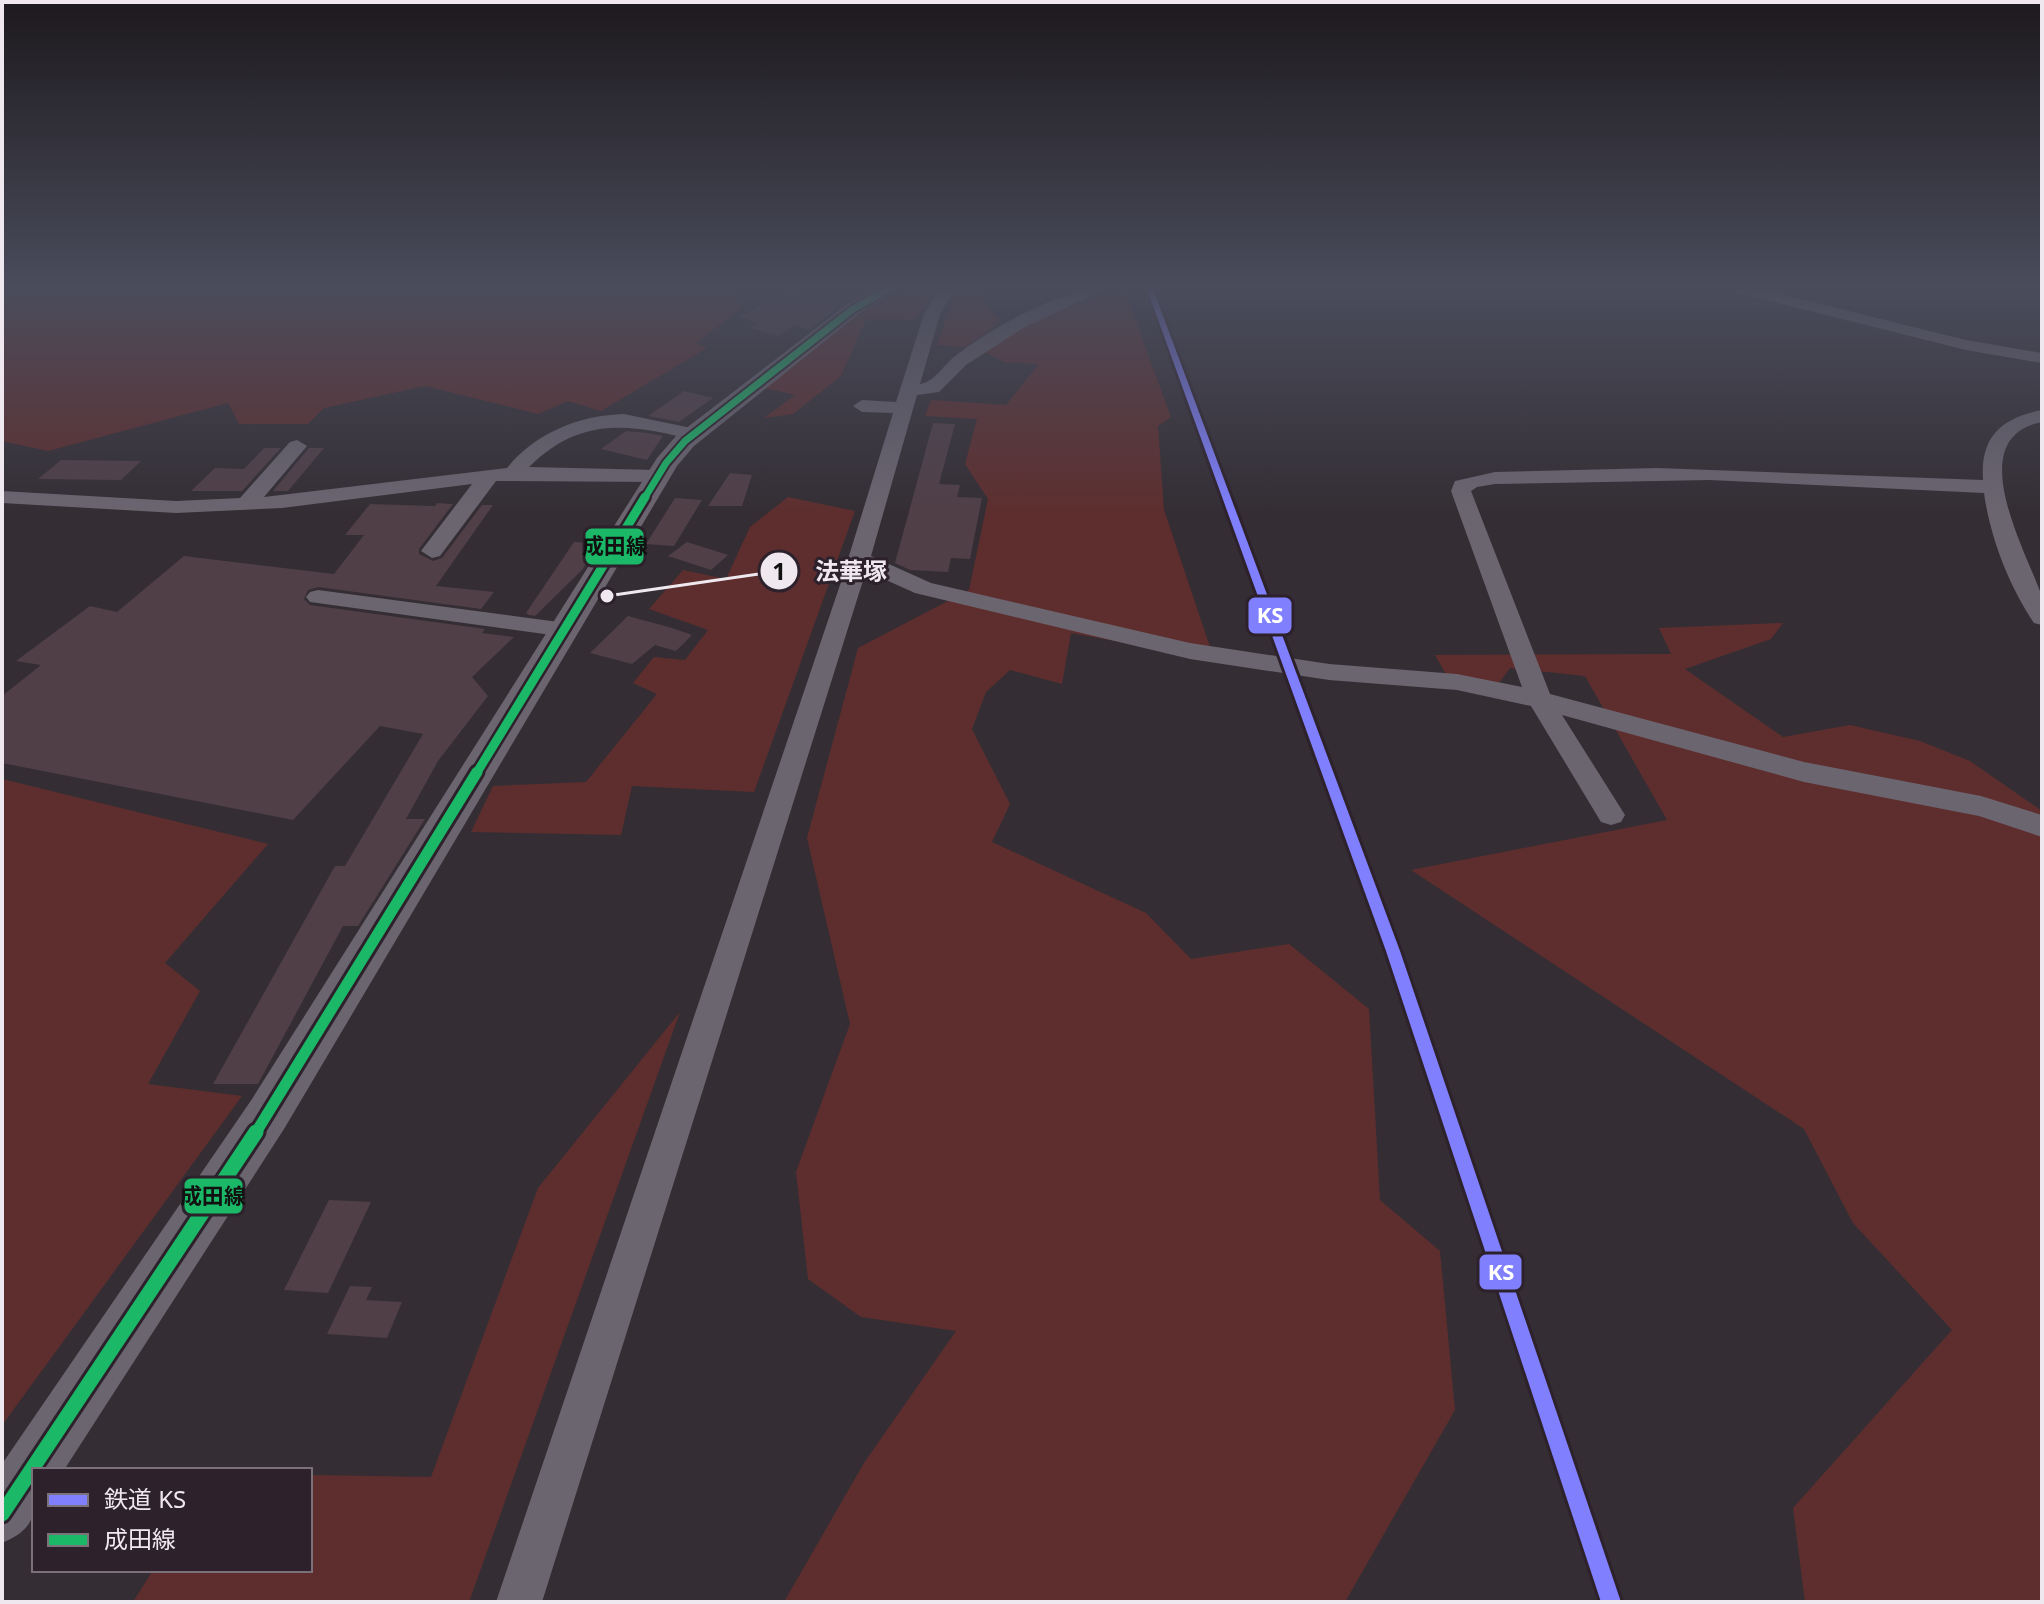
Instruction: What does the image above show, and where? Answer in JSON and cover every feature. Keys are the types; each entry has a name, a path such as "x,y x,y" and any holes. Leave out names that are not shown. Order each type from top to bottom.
{"main road":[{"path":"33,1468 268,1114 658,476 694,434 783,364"},
{"path":"2,1514 32,1469"}],"street":[{"path":"519,1602 858,559 916,364"},
{"path":"862,406 905,400 933,388 957,364"},
{"path":"2042,416 2009,427 1997,442 1992,478 1999,519 2021,577 2042,618"},
{"path":"513,473 532,452 586,423 604,419 629,419 694,434"},
{"path":"246,504 297,446"},
{"path":"2,497 176,507 246,504 513,473 658,476"},
{"path":"432,551 490,475"},
{"path":"1611,815 1540,700 1461,491 1462,485 1580,475 1708,475 1969,484 1994,488"},
{"path":"858,559 923,588 1190,651 1329,672 1457,682 1540,700 1804,772 1981,806 2042,826"},
{"path":"318,597 566,630"}],"shaded area":[{"path":"2,364 680,364 601,411 568,401 538,414 425,386 324,408 308,424 239,424 228,403 48,451 2,441"},
{"path":"796,364 846,364 841,376 793,414 764,418 795,395 765,388"},
{"path":"1036,364 1151,364 1171,417 1158,426 1164,510 1214,659 1071,633 1062,684 1010,670 986,692 972,729 1010,804 992,842 1146,913 1191,959 1289,944 1369,1009 1380,1200 1440,1251 1455,1410 1345,1602 784,1602 864,1463 956,1331 861,1317 808,1279 796,1172 850,1024 807,838 858,648 969,590 988,499 965,464 977,419 925,416 931,400 1006,405 1039,364"},
{"path":"788,497 855,511 754,792 632,786 621,835 471,832 493,786 586,782 657,694 633,683 654,657 685,660 708,630 649,609 683,570 726,579 750,527"},
{"path":"1783,623 1771,639 1685,669 1783,737 1850,725 1920,741 1970,761 2042,811 2042,1602 1805,1602 1793,1508 1952,1330 1853,1223 1804,1129 1411,870 1667,820 1585,676 1510,668 1499,683 1452,685 1435,655 1671,654 1659,628"},
{"path":"2,779 268,844 165,963 200,991 148,1084 242,1096 3,1424"},
{"path":"680,1012 469,1602 133,1602 152,1572 312,1572 312,1475 431,1477 538,1188"}],"building":[{"path":"684,391 713,398 679,422 648,416"},
{"path":"933,423 955,424 939,484 960,485 957,497 982,498 970,559 951,558 948,572 910,570 895,563"},
{"path":"626,431 663,436 647,460 601,449"},
{"path":"264,448 281,448 242,491 191,491 215,468 244,469"},
{"path":"309,448 324,448 288,491 273,491"},
{"path":"61,460 141,461 121,480 38,479"},
{"path":"730,473 752,475 742,506 708,506"},
{"path":"675,498 702,500 674,546 646,544"},
{"path":"437,503 453,504 419,549 419,554 433,561 442,558 482,505 493,505 436,586 494,592 481,609 318,587 308,590 304,599 310,605 485,629 482,633 514,637 472,677 488,696 438,761 406,819 425,819 358,926 343,926 258,1084 213,1084 335,866 345,866 423,734 380,726 293,820 2,763 2,696 41,665 16,661 90,606 117,612 184,556 334,574 364,535 345,535 370,504 435,506"},
{"path":"574,542 599,543 582,570 535,616 529,615 526,613"},
{"path":"687,542 728,555 711,570 668,556"},
{"path":"628,616 692,635 676,651 655,645 632,664 590,653"},
{"path":"329,1200 371,1202 328,1293 284,1290"},
{"path":"350,1286 372,1287 366,1300 402,1302 387,1338 327,1334"}],"rail line":[{"name":"KS","path":"1177,364 1393,951 1611,1602"}],"transit line":[{"name":"成田線","path":"33,1468 268,1114 666,463 685,441 783,364"},
{"name":"成田線","path":"2,1514 32,1469"}],"place":[{"name":"法華塚","path":"607,596"}]}
